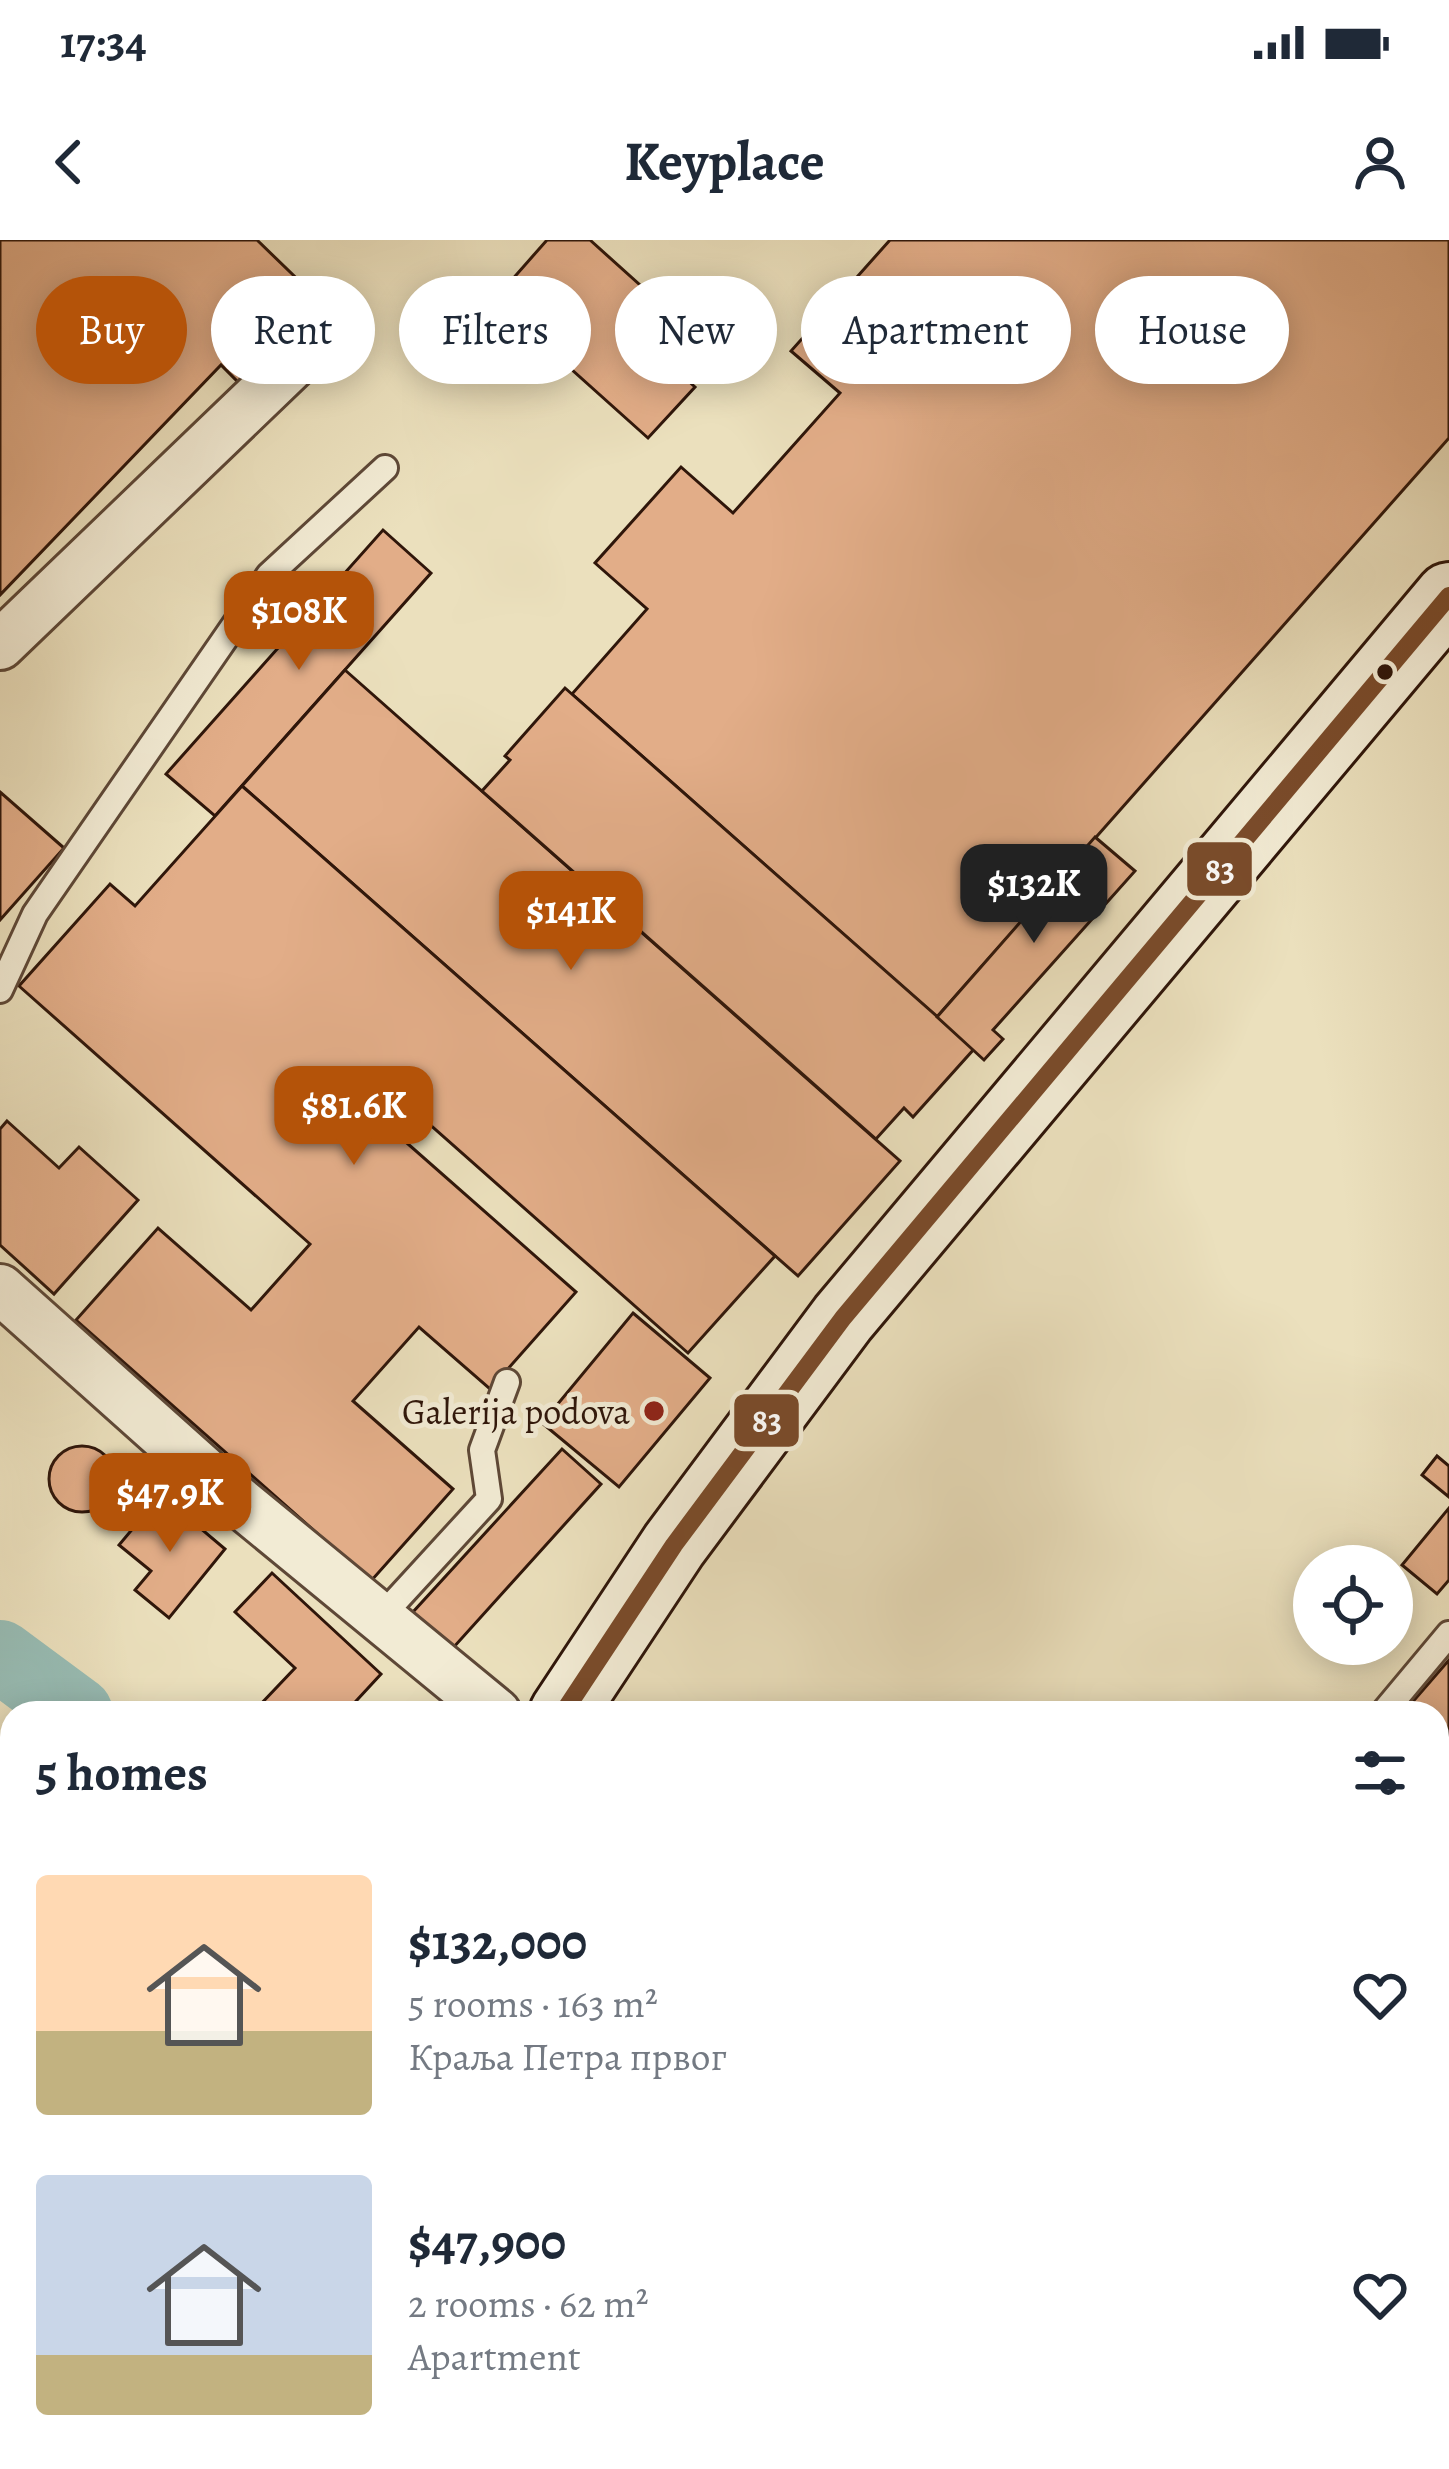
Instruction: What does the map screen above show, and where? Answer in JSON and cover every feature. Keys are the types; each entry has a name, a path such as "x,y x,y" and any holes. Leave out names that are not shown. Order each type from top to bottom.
{"main road":[{"path":"571,1701 674,1545 829,1336 1449,596"}],"street":[{"path":"0,645 272,384"},
{"path":"0,1289 226,1491 481,1701"}],"lane":[{"path":"0,990 34,914 269,574 386,468"},
{"path":"379,1619 489,1498 482,1450 507,1382"},
{"path":"1393,1701 1449,1634"}],"building":[{"path":"0,240 257,240 294,276 211,276 211,375 0,595"},
{"path":"547,240 590,240 630,276 615,276 615,384 695,387 648,438 588,384 591,276 515,276"},
{"path":"890,240 1449,240 1449,438 937,1017 572,694 647,609 595,563 681,467 733,513 840,393 830,384 1071,384 1071,276 858,276"},
{"path":"801,340 801,360 791,351"},
{"path":"383,530 431,573 215,816 166,774"},
{"path":"345,670 900,1161 798,1276 242,786"},
{"path":"565,688 974,1049 913,1117 904,1108 876,1139 482,791 510,760 505,756"},
{"path":"242,786 775,1256 688,1353 385,1085 366,1107 576,1292 490,1389 419,1327 353,1401 453,1489 371,1581 76,1320 158,1228 251,1310 310,1244 19,986 110,884 135,906"},
{"path":"0,792 64,848 0,920"},
{"path":"1095,837 1135,871 993,1030 1003,1039 984,1060 937,1017"},
{"path":"7,1121 59,1168 79,1147 138,1200 54,1294 0,1245 0,1129"},
{"path":"633,1313 710,1378 619,1487 542,1423"},
{"path":"82,1446 105,1456 115,1479 105,1502 82,1512 59,1502 49,1479 59,1456"},
{"path":"562,1449 601,1484 453,1648 413,1612"},
{"path":"1437,1456 1449,1466 1449,1497 1422,1475"},
{"path":"161,1495 225,1549 169,1618 135,1590 151,1571 119,1545"},
{"path":"1449,1508 1449,1580 1437,1594 1413,1574 1413,1552"},
{"path":"272,1573 381,1674 356,1701 264,1701 295,1668 235,1612"},
{"path":"1449,1660 1449,1701 1413,1701"}],"waterway":[{"path":"0,1656 61,1701"}],"transit line":[{"name":"83","path":"571,1701 674,1545 843,1318 1449,596"}],"place":[{"name":"Galerija podova","path":"654,1411"}]}
